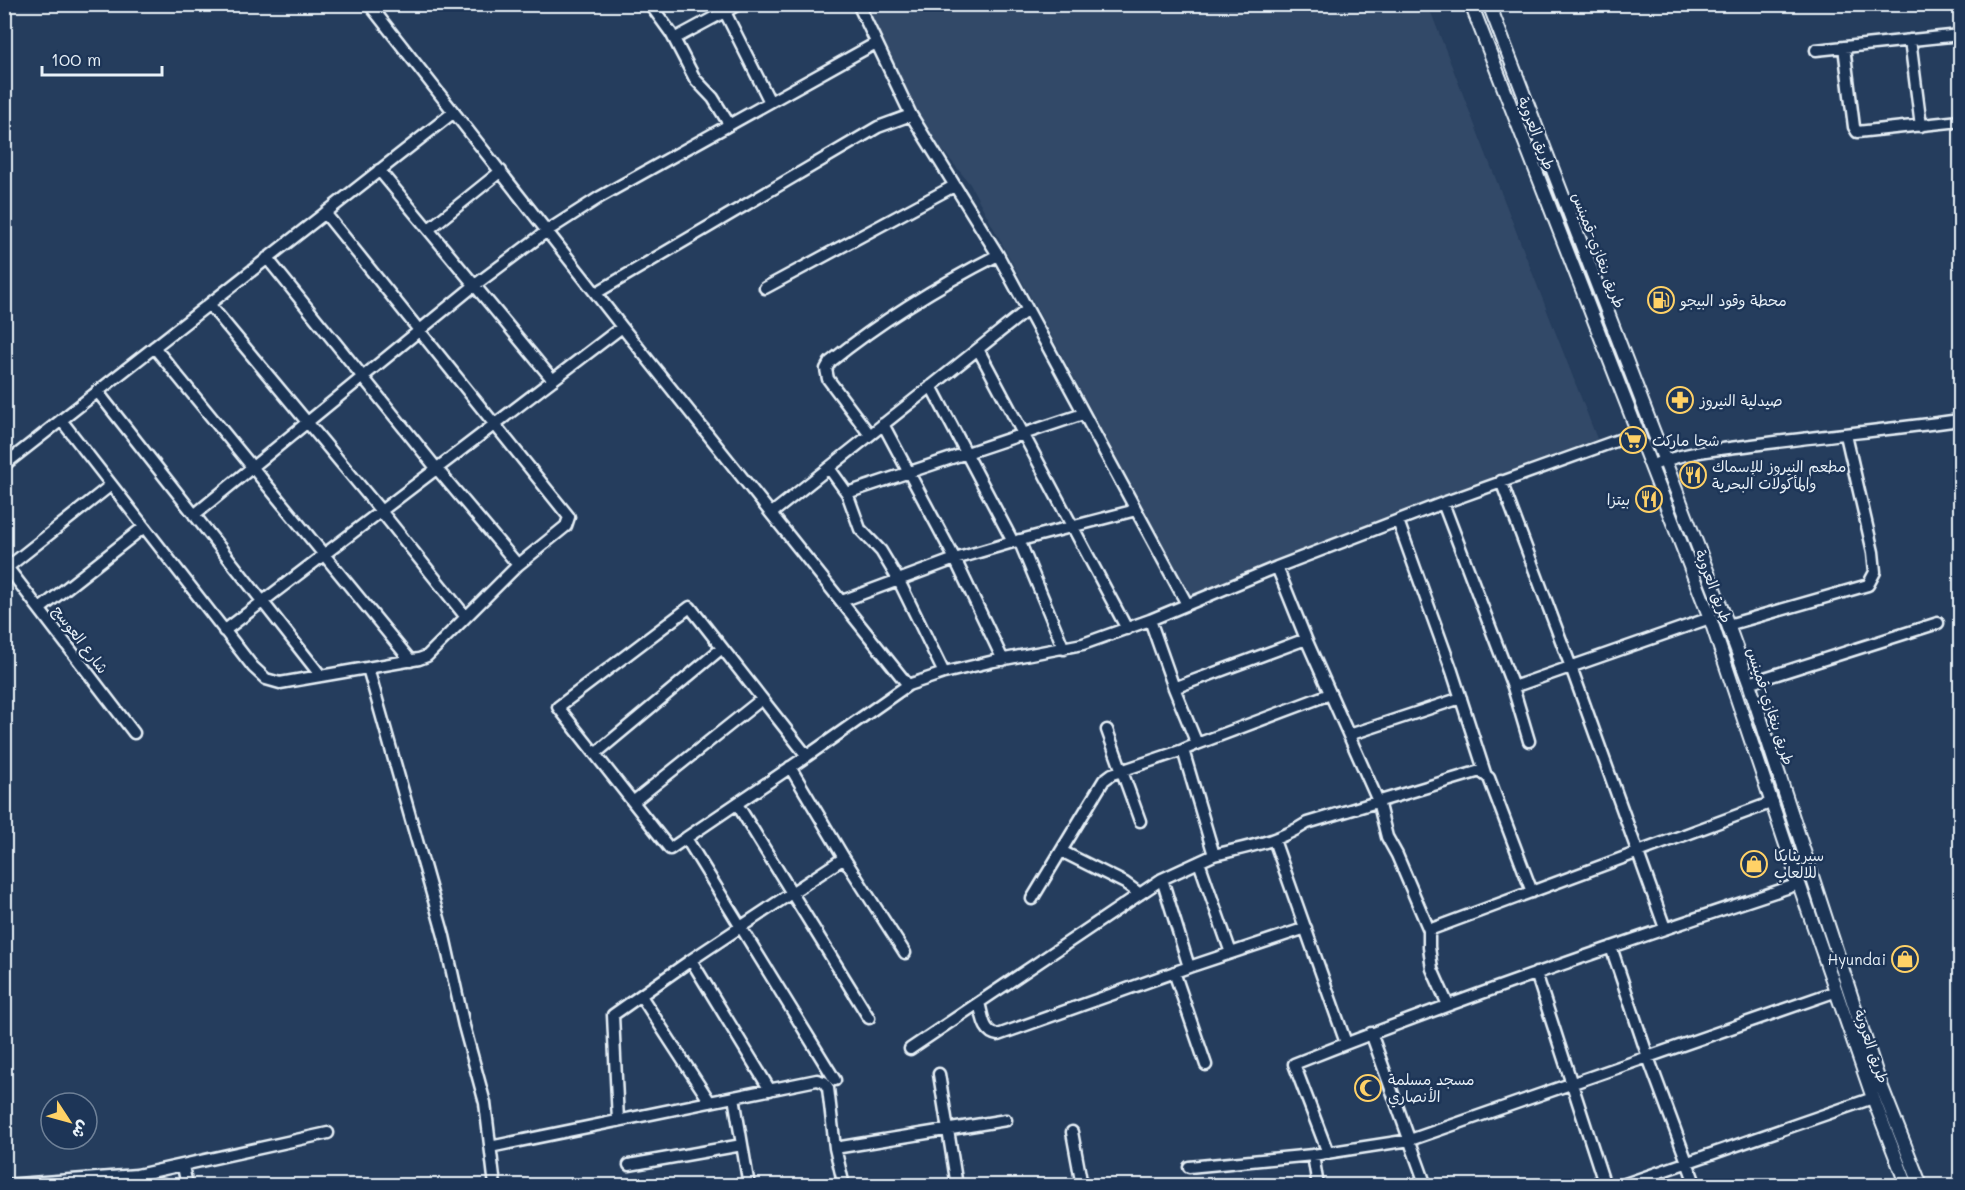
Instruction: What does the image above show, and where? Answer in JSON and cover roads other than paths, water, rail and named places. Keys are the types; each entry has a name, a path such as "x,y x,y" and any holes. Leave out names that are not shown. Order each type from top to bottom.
{"main road":[{"name":"طريق العروبة","path":"1471,4 1710,618 1799,884 1837,991 1872,1077 1874,1098 1907,1185"},
{"name":"طريق بنغازي-قمينس","path":"1489,4 1728,625 1749,683 1872,1077 1921,1185"}],"street":[{"path":"369,4 622,327 908,685"},
{"path":"650,4 674,39 694,80 710,94 729,124"},
{"path":"674,39 722,8 739,4"},
{"path":"858,4 911,115 998,255 1187,604"},
{"path":"722,8 770,102"},
{"path":"1816,50 1960,35"},
{"path":"1910,40 1921,126"},
{"path":"194,515 475,285 548,231 600,198 729,124 876,43"},
{"path":"1844,47 1855,130 1860,133 1960,121"},
{"path":"4,465 454,112"},
{"path":"596,293 878,127 911,115"},
{"path":"379,170 553,380"},
{"path":"429,229 501,171"},
{"path":"765,288 954,186"},
{"path":"61,420 259,674 272,682 280,683 411,661 427,656 518,565 566,526 569,517 325,213"},
{"path":"870,435 828,379 826,369 830,362 904,309 950,280 998,255"},
{"path":"267,258 437,469 518,565"},
{"path":"209,304 308,421 466,617"},
{"path":"772,513 1027,310"},
{"path":"224,631 622,327"},
{"path":"154,347 411,661"},
{"path":"978,349 1126,629"},
{"path":"931,386 964,453 1016,541 1064,649"},
{"path":"97,392 321,676"},
{"path":"847,493 1083,414"},
{"path":"1651,466 1695,453 1960,420"},
{"path":"883,424 955,559 1003,660"},
{"path":"807,756 690,607 558,707 670,849 807,756 908,685 944,673 1064,649 1126,629 1443,502 1638,433"},
{"path":"1728,625 1868,585 1875,572 1873,552 1846,435"},
{"path":"829,468 847,493 857,524 881,551 898,581 944,673"},
{"path":"1501,481 1665,928"},
{"path":"6,565 111,485"},
{"path":"1443,502 1513,687 1529,741"},
{"path":"842,601 955,559 1136,510"},
{"path":"1398,521 1485,773 1489,778 1532,892"},
{"path":"40,609 144,527"},
{"name":"شارع العوسج","path":"6,565 134,734"},
{"path":"1277,567 1305,639 1378,801 1387,837 1429,930 1432,969 1448,1005"},
{"path":"1513,687 1710,618"},
{"path":"1150,620 1197,744"},
{"path":"1749,683 1938,623"},
{"path":"1174,688 1305,639"},
{"path":"595,754 722,648"},
{"path":"368,668 444,936 464,1026 485,1103 495,1185"},
{"path":"1032,899 1104,780 1112,774 1183,750 1330,694"},
{"path":"1349,735 1461,698"},
{"path":"633,802 762,699"},
{"path":"1107,730 1140,821"},
{"path":"1183,750 1214,855"},
{"path":"790,767 844,858 905,953"},
{"path":"910,1049 1162,879 1214,855 1290,834 1307,823 1472,772 1485,773"},
{"path":"1429,930 1773,801"},
{"path":"737,804 869,1018"},
{"path":"686,838 835,1080"},
{"path":"1274,840 1346,1043"},
{"path":"1061,851 1125,883 1140,894"},
{"path":"618,1121 614,1015 790,892 844,858"},
{"path":"1199,862 1231,953"},
{"path":"1162,879 1189,967"},
{"path":"1328,1153 1294,1064 1448,1005 1665,928 1799,884"},
{"path":"979,1003 987,1030 998,1035 1306,928"},
{"path":"1611,947 1648,1057 1696,1185"},
{"path":"691,960 770,1090"},
{"path":"1174,972 1206,1065"},
{"path":"1536,974 1605,1185"},
{"path":"1189,1167 1313,1155 1410,1140 1837,991"},
{"path":"641,996 710,1102"},
{"path":"1371,1034 1426,1185"},
{"path":"939,1074 957,1185"},
{"path":"490,1147 817,1080 828,1088 835,1148 844,1185"},
{"path":"734,1097 749,1185"},
{"path":"1619,1185 1874,1098"},
{"path":"835,1148 1006,1120"},
{"path":"1072,1132 1078,1185"},
{"path":"4,1185 137,1175 328,1133"},
{"path":"629,1165 742,1145"},
{"path":"1313,1155 1318,1185"},
{"path":"183,1166 187,1185"}],"place":[{"name":"محطة وقود البيجو","path":"1661,300"},
{"name":"صيدلية النيروز","path":"1680,400"},
{"name":"شحا ماركت","path":"1633,440"},
{"name":"مطعم النيروز للإسماك والمأكولات البحرية","path":"1693,475"},
{"name":"بيتزا","path":"1649,499"},
{"name":"سيرينايكا للالعاب","path":"1754,864"},
{"name":"Hyundai","path":"1905,959"},
{"name":"مسجد مسلمة الأنصاري","path":"1368,1088"}]}
